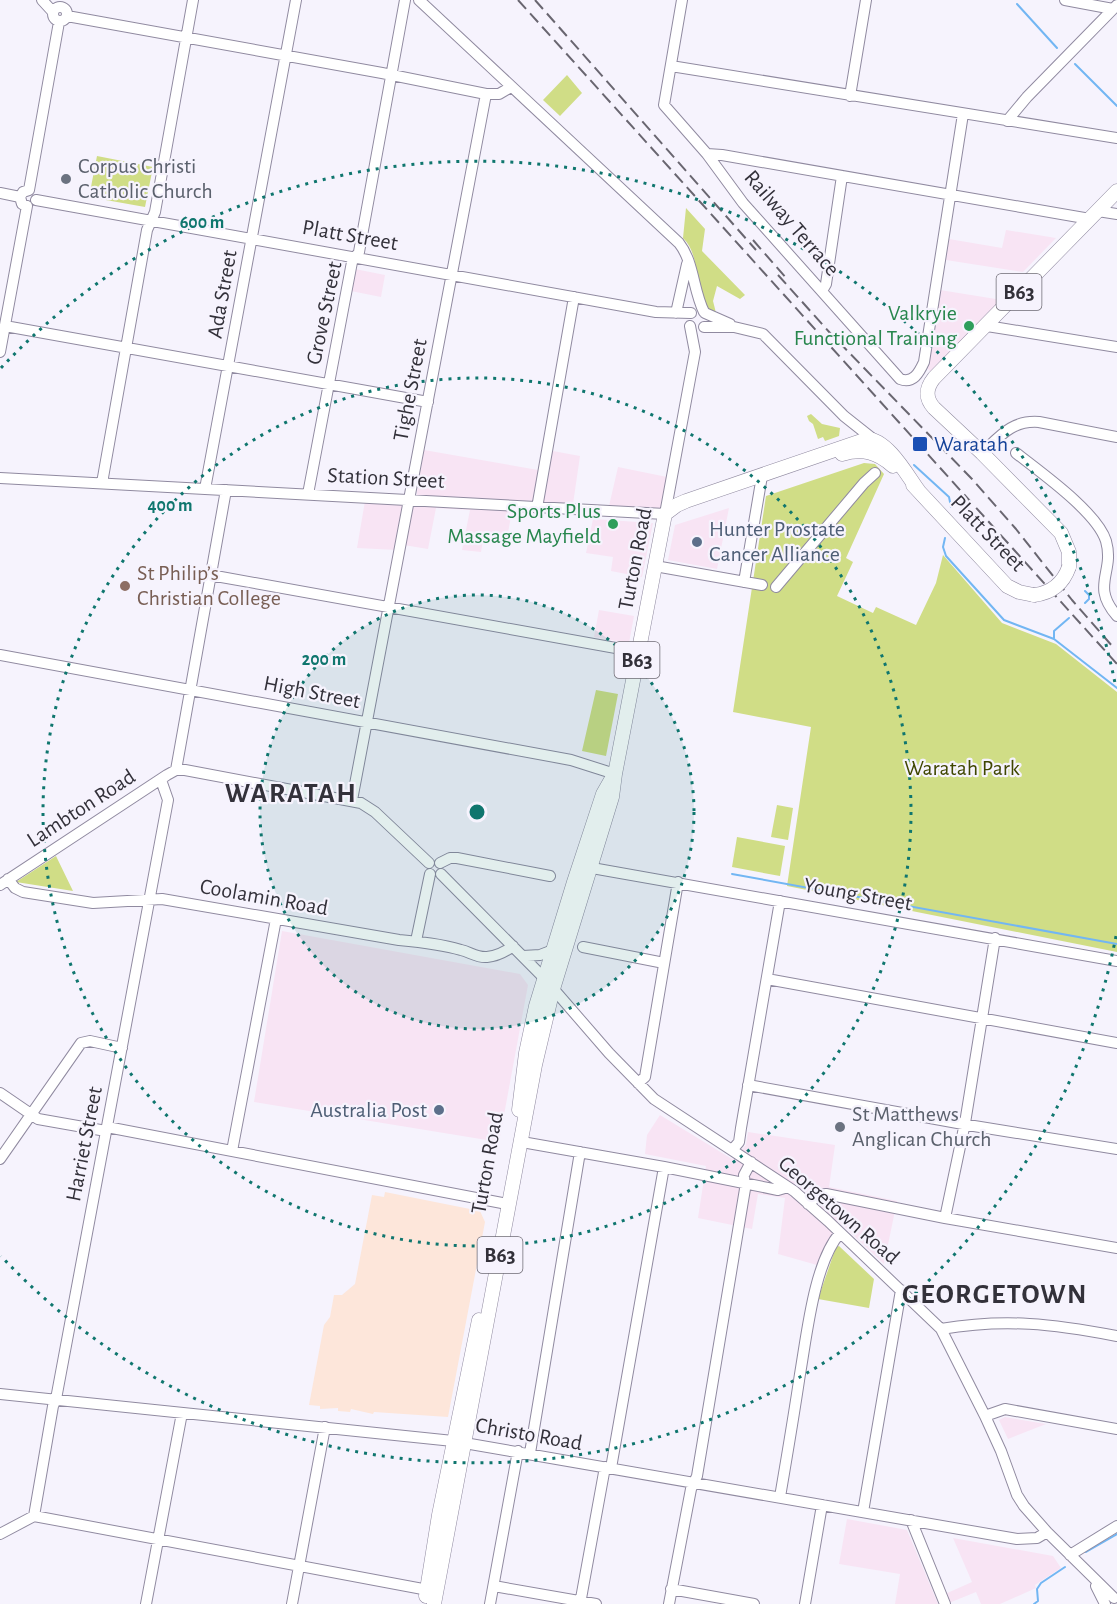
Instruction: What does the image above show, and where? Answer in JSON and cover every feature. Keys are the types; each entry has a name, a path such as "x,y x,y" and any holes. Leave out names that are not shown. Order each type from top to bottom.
{"main road":[{"name":"B63","path":"982,453 934,408 927,395 929,386 1117,191"},
{"name":"B63","path":"666,514 676,505 686,501 857,441 873,439 880,442 888,458"},
{"path":"857,441 874,448 888,458"},
{"name":"B63","path":"762,476 854,451 872,452 888,458"},
{"name":"Platt Street","path":"888,458 1007,586 1019,592 1034,595 1047,592 1057,586 1069,567 1070,552 1061,533 982,453"},
{"name":"Turton Road","path":"434,1604 459,1442 536,1006 549,984 591,868 612,797 666,514"},
{"name":"Turton Road","path":"426,1597 439,1515 459,1442 522,1142 553,950 603,794 615,774"}],"street":[{"path":"42,0 61,11 186,38 486,94 499,94 511,87"},
{"path":"102,483 147,230 157,201 193,0"},
{"name":"Ada Street","path":"205,489 296,0"},
{"name":"Grove Street","path":"308,494 352,262 359,252 405,0"},
{"path":"419,0 677,241 687,256 698,312 707,322 704,327 696,329 690,325 688,318 698,312"},
{"path":"682,0 671,66 1117,138"},
{"path":"850,96 866,0"},
{"path":"1065,0 1115,7"},
{"path":"1007,121 1027,97 1115,7"},
{"path":"0,352 31,203 21,202 61,11"},
{"name":"Railway Terrace","path":"671,66 664,105 707,154 743,203 900,380 906,382 912,380 920,372 924,362 949,194"},
{"name":"Tighe Street","path":"352,800 486,94"},
{"path":"949,194 963,114"},
{"path":"707,154 949,194 1094,215 1117,214"},
{"path":"822,291 826,284 842,176"},
{"path":"0,193 24,194"},
{"name":"Platt Street","path":"31,203 151,220 656,312 698,312 739,328"},
{"path":"676,313 687,256"},
{"path":"537,508 574,297"},
{"name":"Platt Street","path":"656,312 690,325"},
{"name":"Turton Road","path":"666,514 694,352 695,343 690,325"},
{"path":"5,326 428,402"},
{"path":"987,326 1117,347"},
{"name":"Platt Street","path":"704,327 739,328 757,331 766,336 844,416 873,439"},
{"name":"Turton Road","path":"694,352 704,327"},
{"name":"Platt Street","path":"844,416 857,441"},
{"path":"982,453 1007,429 1026,422 1039,422 1117,437"},
{"path":"1016,453 1049,478 1099,526 1108,552 1104,597 1117,616"},
{"path":"776,587 875,473"},
{"path":"744,582 762,476"},
{"name":"Station Street","path":"0,478 666,514"},
{"path":"181,770 190,689 225,490"},
{"path":"655,566 762,585"},
{"path":"210,575 638,652"},
{"name":"High Street","path":"0,655 571,760 615,774"},
{"name":"Lambton Road","path":"4,882 160,780 181,770"},
{"name":"Georgetown Road","path":"181,770 352,800 375,812 523,956 654,1099 733,1149 808,1204 941,1329 986,1416 1017,1495 1030,1515 1088,1574 1102,1595 1111,1601"},
{"name":"Harriet Street","path":"34,1516 168,800 160,780"},
{"path":"416,942 435,868 450,858 550,876"},
{"name":"Young Street","path":"591,868 1117,961"},
{"name":"Coolamin Road","path":"4,882 23,892 93,903 162,899 463,950 473,956 484,958 496,956 513,946"},
{"path":"638,1083 645,1077 678,882"},
{"path":"733,1149 739,1142 780,901"},
{"path":"232,1151 276,919"},
{"path":"945,1218 984,1018 995,938"},
{"path":"583,947 664,963"},
{"path":"523,956 540,955 553,950"},
{"path":"767,979 1117,1043"},
{"path":"0,1159 81,1043 90,1041 122,1048"},
{"path":"748,1085 1117,1149"},
{"path":"0,1093 39,1119 232,1151 501,1203"},
{"path":"522,1142 778,1190 788,1188"},
{"path":"530,1453 580,1152"},
{"path":"669,1604 694,1481 697,1476 745,1183 755,1165"},
{"path":"580,1603 664,1167"},
{"path":"808,1204 819,1195 826,1194 945,1218 1117,1248"},
{"path":"780,1497 811,1311 825,1259 833,1241 840,1233"},
{"path":"863,1512 901,1290"},
{"path":"941,1329 990,1323 1026,1322 1117,1336"},
{"name":"Christo Road","path":"0,1394 459,1442 694,1481 1017,1539 1037,1538 1047,1532"},
{"path":"986,1416 1005,1409 1117,1429"},
{"path":"146,1604 182,1413"},
{"path":"292,1604 325,1427"},
{"path":"490,1604 518,1451"},
{"path":"805,1604 822,1505"},
{"path":"0,1534 34,1516 299,1566 426,1597"},
{"path":"910,1520 945,1604"},
{"path":"1070,1555 1117,1526"},
{"path":"494,1586 596,1604"},
{"path":"671,1590 754,1604"}],"shaded area":[{"path":"1006,230 1056,238 1023,272 946,260 949,239 1002,248"},
{"path":"355,269 385,275 381,297 351,291"},
{"path":"940,290 1002,300 931,372 927,368"},
{"path":"542,449 580,456 573,504 609,506 618,467 667,477 659,518 512,511 507,538 484,534 481,552 462,550 470,510 436,508 428,549 398,544 397,550 357,548 365,501 415,504 424,450 538,470"},
{"name":"Hunter Prostate Cancer Alliance","path":"729,508 717,569 668,560 675,525"},
{"path":"593,519 653,523 642,577 611,571 613,557 586,553"},
{"path":"599,610 634,616 629,643 594,637"},
{"path":"282,931 520,974 528,985 499,1142 254,1102"},
{"path":"660,1115 732,1159 746,1145 748,1132 835,1145 829,1187 897,1201 884,1264 838,1221 817,1265 778,1254 785,1198 758,1194 752,1229 698,1218 706,1166 645,1154 647,1135"},
{"path":"385,1192 480,1211 485,1222 448,1417 374,1412 373,1414 351,1409 350,1412 338,1411 338,1408 320,1409 320,1406 309,1405 324,1325 330,1317 334,1295 342,1295 355,1284 372,1195 384,1197"},
{"path":"1005,1417 1046,1424 1008,1439 999,1420"},
{"path":"847,1519 907,1530 938,1604 895,1604 900,1574 839,1564"},
{"path":"953,1538 1053,1556 1061,1568 1035,1585 1036,1588 1000,1604 981,1604 976,1592 949,1603 945,1594 972,1582"}],"green space":[{"path":"567,75 582,93 560,116 543,100"},
{"path":"97,156 153,167 145,207 89,197"},
{"path":"686,208 705,229 702,251 745,295 740,299 717,286 713,301 717,317 708,310 703,301 694,257 683,238"},
{"path":"811,414 822,424 840,428 839,436 825,441 823,437 818,439 813,424 807,416"},
{"name":"Waratah Park","path":"864,463 875,464 884,474 846,558 853,562 837,596 873,613 876,607 916,625 936,583 943,555 1002,623 1056,644 1117,692 1117,952 787,886 811,727 733,712 766,496"},
{"path":"596,690 618,694 606,756 582,751"},
{"path":"777,805 793,808 788,840 771,837"},
{"path":"737,837 785,846 780,876 732,867"},
{"path":"56,856 73,891 16,882"},
{"path":"839,1246 874,1279 869,1308 818,1299 836,1247"}],"waterway":[{"path":"1017,4 1057,48"},
{"path":"1075,64 1117,106"},
{"path":"914,465 949,497 951,507"},
{"path":"945,538 943,547 946,556 1004,620 1054,639 1117,688"},
{"path":"1085,591 1089,599 1085,603"},
{"path":"1054,638 1054,631 1069,618"},
{"path":"732,874 1117,944"},
{"path":"1086,1552 1117,1534"},
{"path":"1034,1604 1038,1601 1037,1589 1041,1583 1065,1567"}],"railway":[{"path":"518,0 1117,664"},
{"path":"535,0 756,250"},
{"path":"753,240 787,279"},
{"path":"778,275 831,334 972,479 1113,647"}],"place":[{"name":"Corpus Christi Catholic Church","path":"66,179"},
{"name":"Valkryie Functional Training","path":"969,326"},
{"name":"Waratah","path":"920,444"},
{"name":"Sports Plus Massage Mayfield","path":"613,524"},
{"name":"Hunter Prostate Cancer Alliance","path":"697,542"},
{"name":"St Philip’s Christian College","path":"125,586"},
{"name":"Australia Post","path":"439,1110"},
{"name":"St Matthews Anglican Church","path":"840,1127"}],"district":[{"name":"WARATAH","path":"291,794"},
{"name":"GEORGETOWN","path":"995,1295"}]}
